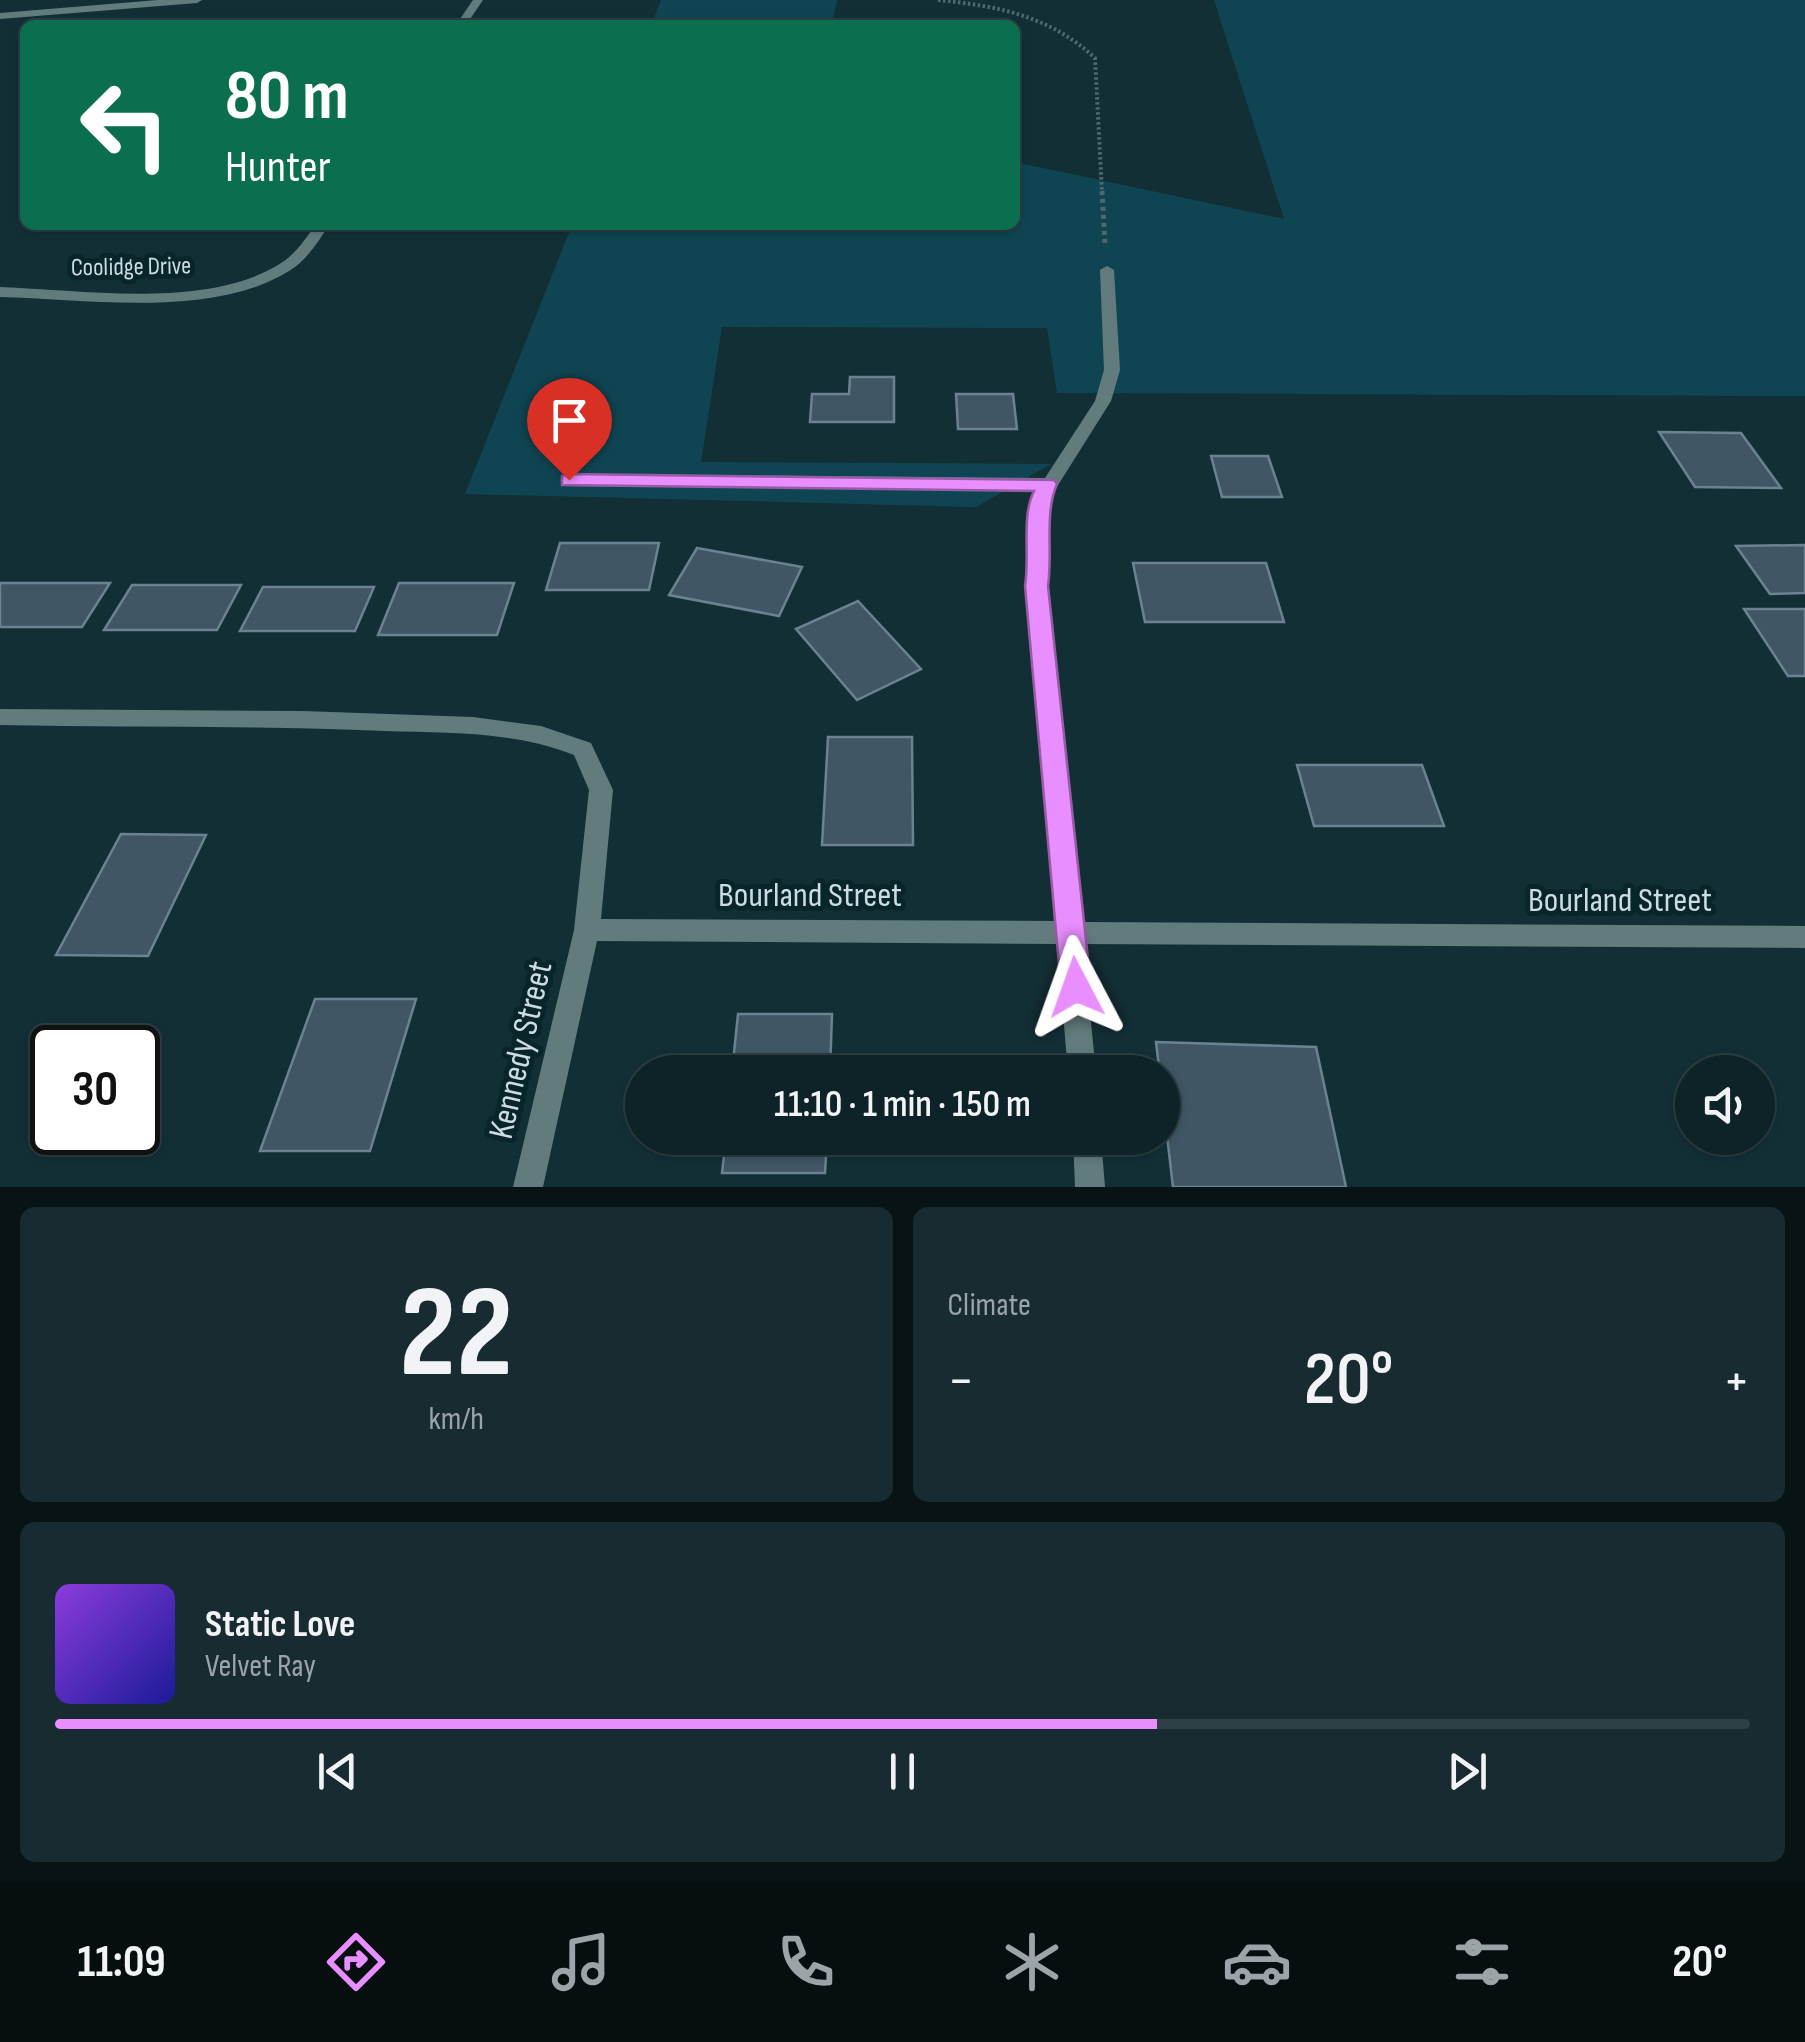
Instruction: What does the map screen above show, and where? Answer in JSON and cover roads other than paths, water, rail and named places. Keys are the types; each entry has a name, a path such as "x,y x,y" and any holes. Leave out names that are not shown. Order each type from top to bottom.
{"street":[{"path":"0,16 125,2 197,0"},
{"name":"Coolidge Drive","path":"0,292 180,294 262,279 284,269 318,230"},
{"path":"1081,1055 1037,586 1041,554 1039,502 1047,484 1089,426 1112,370 1107,270"},
{"path":"569,480 1047,484"},
{"path":"0,717 358,720 488,727 559,738 583,750 601,790 587,930"},
{"name":"Bourland Street","path":"587,930 1805,937"},
{"name":"Kennedy Street","path":"528,1187 587,930"},
{"path":"1088,1155 1090,1187"}]}
